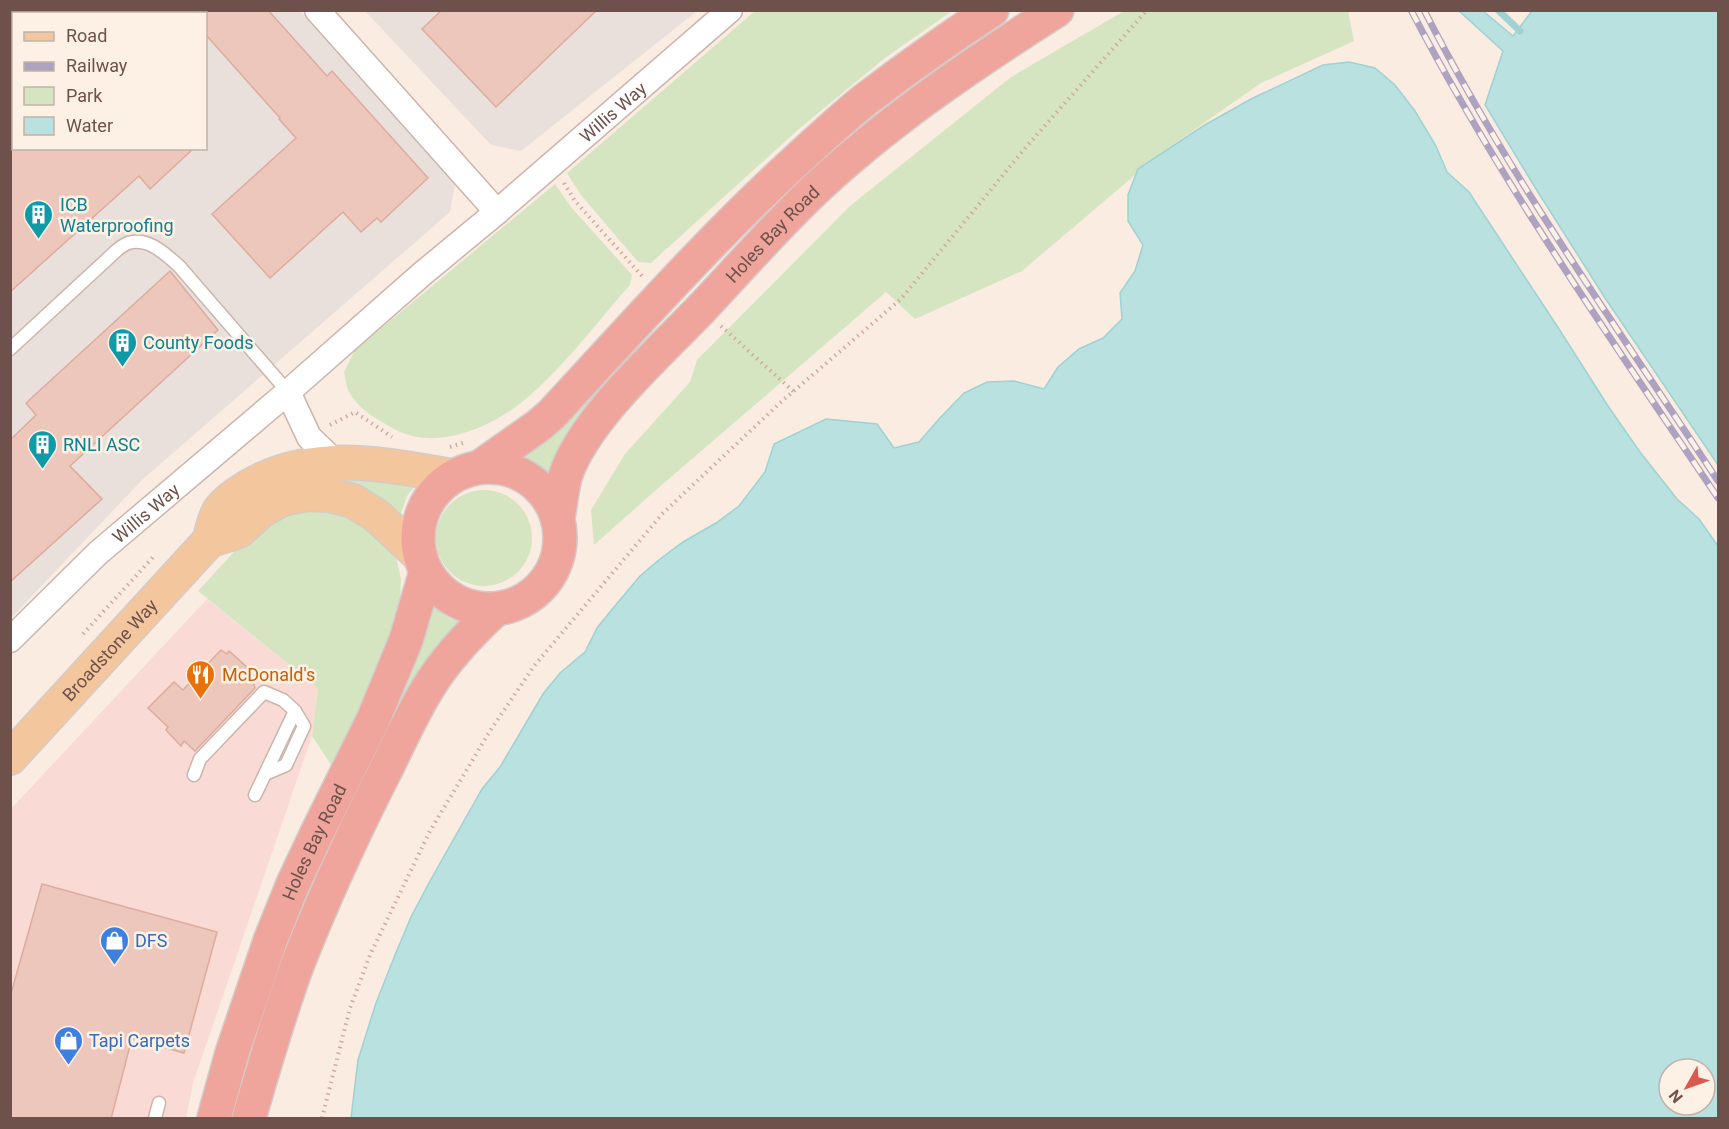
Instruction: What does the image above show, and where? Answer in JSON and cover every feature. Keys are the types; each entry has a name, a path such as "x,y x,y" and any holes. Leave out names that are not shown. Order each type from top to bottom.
{"highway":[{"name":"Holes Bay Road","path":"467,471 538,426 551,415 684,270 760,194 818,141 864,101 910,66 992,10"},
{"name":"Holes Bay Road","path":"558,518 566,477 576,454 605,412 642,370 808,197 903,116 1012,39 1058,10"},
{"path":"500,467 519,473 536,484 550,499 558,518 561,535 559,554 553,570 543,585 529,597 513,605 496,609 475,608 456,601 439,589 424,565 418,534 423,511 435,491 467,471 500,467"},
{"name":"Holes Bay Road","path":"214,1119 232,1053 270,941 293,884 373,720 406,639 424,565"},
{"name":"Holes Bay Road","path":"249,1119 298,963 372,797 428,688 448,658 496,609"}],"main road":[{"name":"Broadstone Way","path":"10,758 209,541 219,511 243,489 272,474 304,465 335,462 467,471"},
{"name":"Broadstone Way","path":"209,541 239,531 261,511 282,499 307,494 330,495 353,501 377,516 424,565"}],"street":[{"path":"317,10 496,212"},
{"name":"Willis Way","path":"10,640 99,553 552,165 729,10"},
{"path":"288,392 309,437 335,462"}],"lane":[{"path":"10,349 116,250 129,243 146,243 159,249 179,266 288,392"},
{"path":"194,775 200,759 264,692 283,700 295,711 255,795"},
{"path":"155,1119 159,1103"}],"path":[{"path":"322,1119 350,1008 370,956 430,831 490,731 534,666 663,513 781,402 901,298 1026,147 1147,10"},
{"path":"552,165 575,201 644,279"},
{"path":"718,323 794,392"}],"shaded area":[{"path":"11,11 300,11 455,184 450,212 142,480 11,618"},
{"path":"365,11 697,11 521,151 491,145"},
{"path":"207,599 318,688 312,736 193,1083 186,1118 11,1118 10,810"}],"green space":[{"path":"755,11 952,11 885,58 800,128 651,263 638,262 581,195 567,173"},
{"path":"1124,11 1348,11 1354,41 1261,83 1161,153 1022,271 915,319 886,292 594,545 591,510 625,454 690,382 697,360 850,206 1011,77"},
{"path":"555,184 571,207 632,275 630,285 547,379 517,406 487,424 455,436 421,437 405,434 366,411 351,396 344,372 355,350"},
{"path":"593,393 601,399 550,483 541,472 517,458"},
{"path":"309,475 389,481 414,487 407,496 398,522"},
{"path":"484,490 502,494 518,504 528,520 532,538 528,556 518,572 502,582 484,586 466,582 450,572 440,556 436,538 440,520 450,504 466,494"},
{"path":"330,505 384,538 396,557 401,579 400,606 392,636 334,769 312,736 318,688 198,591 253,531 270,518"},
{"path":"433,607 450,619 462,622 408,705 400,701 426,633"}],"water":[{"path":"1459,11 1483,11 1513,36 1532,11 1718,11 1718,465 1605,298 1485,105 1503,51"},
{"path":"1349,62 1375,68 1395,85 1415,111 1436,146 1447,172 1469,192 1640,452 1677,499 1699,519 1718,546 1718,1118 351,1118 358,1060 376,1003 411,917 430,881 482,789 500,767 543,694 560,673 585,652 597,628 640,576 683,542 716,523 739,506 765,472 774,444 826,419 877,424 894,448 919,442 964,393 987,382 1014,381 1044,389 1058,367 1079,349 1103,338 1122,319 1120,293 1135,271 1143,245 1128,221 1128,195 1138,169 1203,126 1251,99 1323,65"}],"building":[{"path":"206,10 268,10 327,76 332,71 428,178 381,222 377,218 361,232 343,212 270,278 212,214 296,138 207,36"},
{"path":"442,10 597,10 496,107 422,29"},
{"name":"ICB Waterproofing","path":"10,148 12,150 192,150 150,189 139,176 10,292"},
{"name":"County Foods","path":"170,271 218,330 70,466 102,499 10,582 10,440 36,415 26,403"},
{"name":"McDonald's","path":"221,650 227,654 229,651 249,669 255,688 195,751 184,741 181,746 166,730 168,727 148,708 174,682 183,690"},
{"name":"DFS","path":"42,884 217,932 184,1053 132,1038 111,1119 10,1119 10,997"}],"waterway":[{"path":"1498,10 1520,31"}],"railway":[{"path":"1411,10 1445,74 1519,198 1597,319 1718,498"},
{"path":"1424,10 1491,132 1527,191 1718,481"}],"place":[{"name":"ICB Waterproofing","path":"39,240"},
{"name":"County Foods","path":"122,368"},
{"name":"RNLI ASC","path":"42,470"},
{"name":"McDonald's","path":"201,700"},
{"name":"DFS","path":"114,966"},
{"name":"Tapi Carpets","path":"68,1066"}]}
